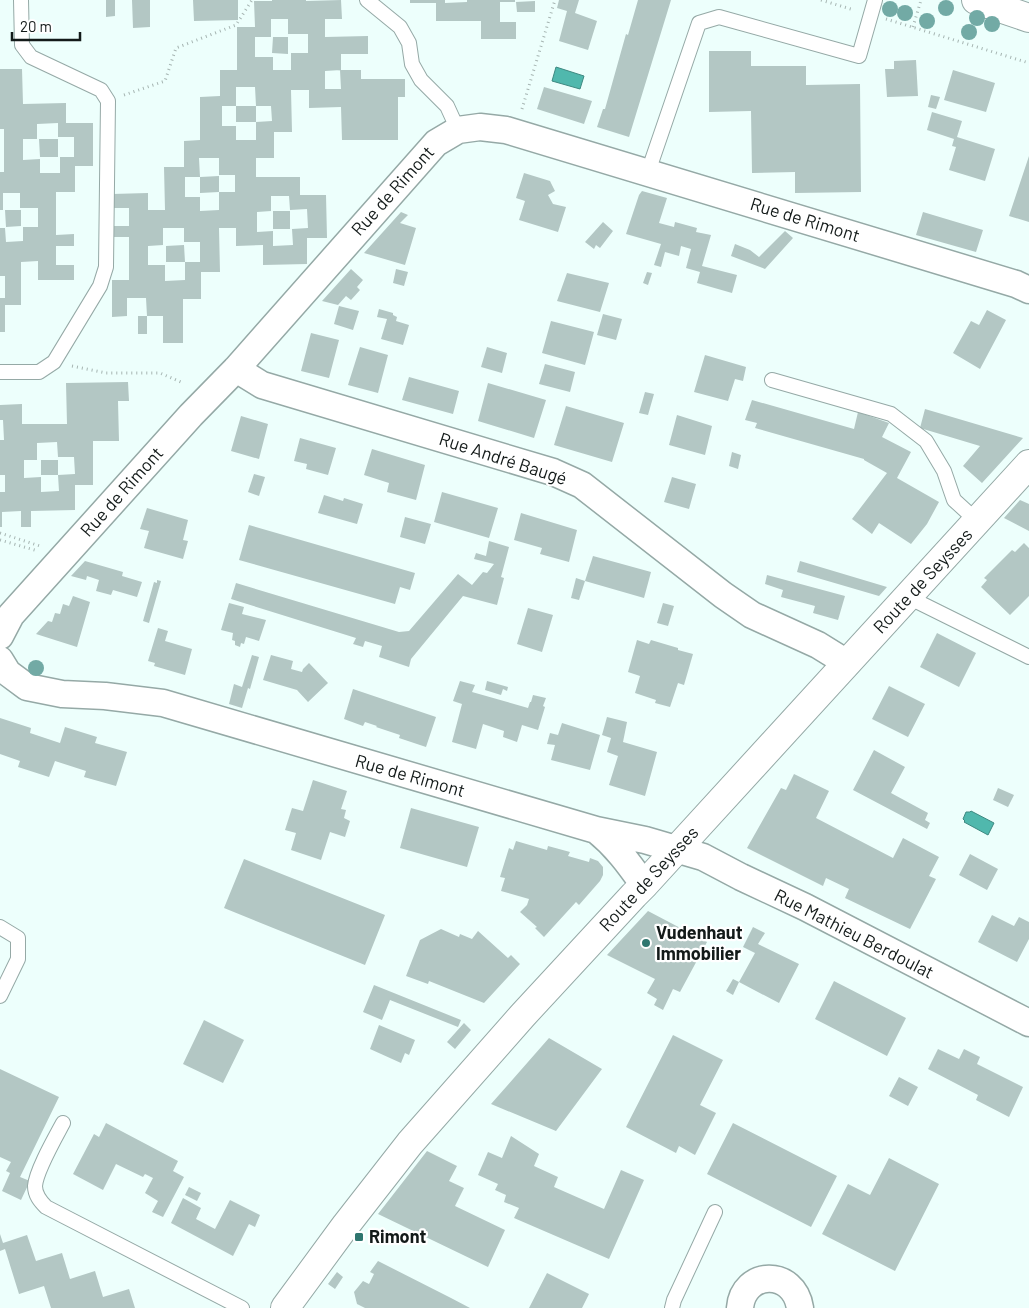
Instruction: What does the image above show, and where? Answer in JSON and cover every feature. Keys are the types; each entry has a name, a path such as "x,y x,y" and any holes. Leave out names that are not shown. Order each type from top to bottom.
{"main road":[{"path":"976,0 1029,18"},
{"name":"Route de Seysses","path":"285,1308 410,1143 523,1015 1029,464"}],"street":[{"name":"Rue de Rimont","path":"0,636 11,615 191,415 236,369 436,143 458,130 480,127 514,132 1016,284 1029,290"},
{"name":"Rue André Baugé","path":"236,369 262,385 553,472 582,485 723,595 752,615 818,645 847,662"},
{"name":"Rue de Rimont","path":"0,660 8,673 27,687 62,694 105,696 163,703 596,830 677,849"},
{"name":"Rue de Rimont","path":"596,830 612,843 626,859 644,885"},
{"name":"Rue Mathieu Berdoulat","path":"677,849 704,857 1029,1023"},
{"path":"740,1308 740,1300 747,1289 756,1281 769,1278 781,1280 792,1288 798,1298 800,1308"}],"lane":[{"path":"0,372 39,372 54,362 100,286 106,267 108,101 101,90 31,57 22,45 21,0"},
{"path":"367,0 400,27 409,42 412,64 421,80 447,106 458,130"},
{"path":"648,172 698,23 719,17 859,56 875,0"},
{"path":"772,380 891,414 926,441 944,471 954,500 977,521"},
{"path":"908,596 1029,657"},
{"path":"0,927 18,938 18,959 0,996"},
{"path":"63,1123 38,1174 35,1187 38,1200 46,1207 242,1308"},
{"path":"672,1308 715,1212"}],"path":[{"path":"108,101 164,81 176,48 236,25 252,0"},
{"path":"514,132 555,0"},
{"path":"821,0 1029,63"},
{"path":"913,28 921,0"},
{"path":"54,362 106,374 160,373 183,383"},
{"path":"0,533 45,548 60,561"},
{"path":"0,540 37,551 60,561"}],"water":[{"path":"556,67 584,76 580,89 552,81"},
{"path":"971,811 994,823 988,835 964,822 963,819 966,812"}],"building":[{"path":"106,0 115,0 115,16 106,17"},
{"path":"132,0 150,0 150,27 133,28"},
{"path":"193,0 238,0 238,20 194,21"},
{"path":"341,0 342,19 325,19 325,37 368,36 368,54 341,54 341,70 361,70 361,79 405,79 405,97 398,97 398,140 342,140 341,107 309,108 309,90 291,90 292,132 274,132 274,158 256,158 256,177 300,177 300,195 326,195 327,238 307,238 307,264 263,265 263,245 236,246 236,228 219,228 220,272 201,272 201,299 183,299 183,343 163,343 163,316 147,316 146,298 127,298 127,316 112,317 112,280 129,280 129,237 112,237 112,226 129,226 129,208 112,208 112,194 148,193 148,210 165,210 164,167 184,167 184,141 200,140 200,97 220,96 220,70 237,70 237,27 255,27 254,1","holes":["271,19 288,19 288,34 308,34 308,53 291,53 291,70 273,70 273,57 255,57 255,37 271,37","340,70 341,89 325,89 325,71","236,87 255,87 256,106 271,106 272,121 256,122 256,140 236,140 236,126 222,126 222,106 236,106","199,158 219,158 219,175 235,175 235,192 219,192 219,210 200,211 200,197 185,197 185,177 200,177","271,196 289,196 290,210 307,209 308,228 292,229 293,245 273,246 273,231 257,232 257,212 271,211","163,228 184,228 184,242 200,242 200,262 185,262 185,280 165,281 165,265 148,265 148,246 163,245"]},
{"path":"410,0 445,0 445,3 467,2 467,0 515,0 515,2 500,2 500,22 516,22 516,39 481,39 481,21 436,21 436,3 410,3"},
{"path":"559,0 579,0 575,13 597,21 588,50 559,41 567,11 557,8"},
{"path":"638,0 671,0 629,137 597,127 603,109 605,109 626,34 628,35"},
{"path":"535,1 535,12 517,12 516,2"},
{"path":"273,37 288,37 288,54 272,53"},
{"path":"709,51 751,51 751,66 806,66 806,85 860,84 861,192 795,193 795,172 752,173 751,111 709,112"},
{"path":"916,60 918,96 887,97 885,69 894,69 894,61"},
{"path":"0,69 22,69 23,104 66,103 66,123 93,123 93,166 75,166 75,192 56,192 56,235 74,234 74,246 56,246 56,265 74,265 74,280 38,280 38,261 21,262 21,305 5,305 5,332 0,332 0,298 5,298 5,276 0,276 0,228 5,228 6,242 23,241 23,227 38,227 38,208 20,208 20,193 3,193 3,210 0,210 0,172 4,172 4,129 0,129","holes":["58,123 58,137 74,137 74,157 60,157 60,173 40,173 40,159 23,160 23,139 37,139 37,124"]},
{"path":"953,70 995,83 986,112 944,100"},
{"path":"544,87 592,101 584,124 537,109"},
{"path":"931,95 940,97 936,109 928,107"},
{"path":"236,106 256,106 256,122 236,122"},
{"path":"932,112 962,121 957,137 995,149 985,181 949,170 956,147 952,146 954,139 927,130"},
{"path":"39,139 58,139 58,157 40,157"},
{"path":"1029,156 1029,222 1009,216"},
{"path":"524,173 550,181 555,191 548,195 553,204 566,207 558,232 519,220 525,201 516,198"},
{"path":"219,176 219,192 200,193 200,177"},
{"path":"642,191 667,198 659,223 674,227 675,222 697,228 696,232 711,235 702,266 737,275 732,293 697,283 700,272 686,268 691,249 681,246 679,256 665,252 661,267 654,265 661,244 626,234"},
{"path":"5,210 21,210 21,226 6,227"},
{"path":"273,211 290,211 290,229 273,229"},
{"path":"401,212 408,215 400,223 416,228 405,265 364,253"},
{"path":"923,212 983,230 976,252 916,235"},
{"path":"603,222 613,231 600,248 596,245 594,249 585,242"},
{"path":"785,231 793,238 765,269 731,256 735,244 750,250 759,257"},
{"path":"184,245 185,262 166,262 166,246"},
{"path":"351,269 363,280 357,287 360,290 351,300 346,296 338,305 322,301"},
{"path":"396,269 408,272 404,286 393,283"},
{"path":"647,272 652,273 648,285 643,283"},
{"path":"567,273 609,283 600,312 557,301"},
{"path":"339,306 359,311 353,330 334,324"},
{"path":"379,309 393,313 397,317 396,321 409,325 403,345 381,339 387,319 377,317"},
{"path":"987,310 1006,320 980,369 953,353 971,321 979,325"},
{"path":"603,314 622,319 616,340 597,335"},
{"path":"138,316 147,316 147,334 138,334"},
{"path":"551,321 594,332 585,365 542,353"},
{"path":"311,333 339,340 329,378 301,371"},
{"path":"360,347 388,355 378,393 348,385"},
{"path":"487,347 507,353 502,373 481,367"},
{"path":"705,355 746,367 743,381 735,379 728,401 694,392"},
{"path":"545,364 575,372 570,392 539,384"},
{"path":"409,377 459,391 453,414 402,400"},
{"path":"128,382 129,401 118,401 119,441 93,441 93,485 75,485 75,510 31,511 31,527 21,527 21,511 2,512 2,527 0,527 0,492 5,492 5,475 0,475 0,440 4,440 3,420 0,420 0,405 22,404 22,424 67,424 66,383","holes":["57,442 58,457 74,457 75,474 58,475 59,491 41,492 41,477 24,478 24,460 37,460 37,443"]},
{"path":"488,383 546,400 534,438 478,421"},
{"path":"645,392 654,394 648,415 639,413"},
{"path":"752,400 854,429 858,412 889,423 882,437 911,452 897,478 939,502 927,524 911,544 879,523 872,534 852,519 887,473 864,459 755,428 757,423 745,420"},
{"path":"566,406 624,423 612,462 554,445"},
{"path":"925,409 1023,438 982,483 963,466 980,446 920,428"},
{"path":"677,415 712,426 705,455 669,445"},
{"path":"241,416 268,424 259,459 231,451"},
{"path":"300,438 336,448 328,475 306,469 307,464 294,461"},
{"path":"372,449 425,465 416,500 387,492 389,483 364,475"},
{"path":"732,452 741,455 738,469 729,466"},
{"path":"41,460 58,460 58,475 41,475"},
{"path":"254,474 265,477 259,496 248,492"},
{"path":"672,477 696,484 689,509 664,502"},
{"path":"442,492 498,508 489,538 434,522"},
{"path":"324,495 343,501 344,498 363,504 357,524 318,513"},
{"path":"1020,500 1029,504 1029,531 1004,518"},
{"path":"147,508 188,520 183,540 188,541 183,559 144,548 149,531 140,529"},
{"path":"521,513 577,530 569,562 540,554 542,548 514,540"},
{"path":"405,517 431,524 425,544 400,537"},
{"path":"249,525 415,573 410,590 400,587 395,604 239,560"},
{"path":"489,541 509,547 501,577 504,578 497,605 463,596 411,659 409,667 379,657 382,646 365,641 363,647 353,644 356,638 231,599 236,583 399,632 409,631 458,574 472,585 483,572 487,573 494,564 474,559 476,553 486,556"},
{"path":"1024,543 1029,548 1029,596 1010,615 981,587 987,580 984,578 1012,550 1015,552"},
{"path":"593,556 651,572 644,598 585,581"},
{"path":"85,561 123,572 122,576 142,582 137,597 113,590 111,595 96,591 99,580 87,576 86,580 71,576"},
{"path":"800,561 887,587 879,596 797,572"},
{"path":"767,575 845,596 838,620 813,613 815,606 781,597 783,590 765,584"},
{"path":"576,578 585,581 579,600 571,598"},
{"path":"157,580 161,581 149,623 143,621 154,582 157,583"},
{"path":"73,596 90,602 77,647 36,634 48,621 52,622 55,613 60,614 63,604 69,606"},
{"path":"229,603 244,607 242,614 266,620 259,641 246,637 244,644 241,643 240,647 235,645 235,641 232,640 233,633 221,630"},
{"path":"663,603 674,606 668,626 657,623"},
{"path":"528,608 553,615 542,652 517,644"},
{"path":"158,628 168,631 165,641 192,649 185,675 154,666 155,663 148,661"},
{"path":"937,633 976,653 959,687 920,667"},
{"path":"637,640 649,644 651,640 693,654 684,685 678,683 670,707 655,703 656,700 635,693 640,676 628,672"},
{"path":"252,655 259,657 250,689 248,688 242,708 229,704 234,684 242,687"},
{"path":"271,655 293,661 291,669 302,672 309,663 328,683 308,702 297,690 263,680"},
{"path":"460,681 475,685 472,692 528,708 533,695 546,698 538,730 522,725 517,742 503,737 504,731 483,724 476,749 452,742 462,704 453,701"},
{"path":"487,681 508,687 507,691 503,689 501,695 485,690"},
{"path":"889,686 925,704 908,737 872,719"},
{"path":"353,689 436,717 426,747 399,738 400,735 377,726 365,722 363,726 344,719"},
{"path":"607,717 627,722 623,742 657,752 645,796 609,785 618,756 607,752 611,738 602,735"},
{"path":"0,718 31,728 30,733 60,743 65,727 97,737 95,743 127,752 116,786 84,777 86,771 55,761 49,777 18,767 20,761 0,754"},
{"path":"562,723 600,735 590,770 551,760 555,745 547,744 550,733 558,735"},
{"path":"874,750 905,767 891,793 928,813 925,820 930,823 927,829 853,790"},
{"path":"794,774 829,791 816,818 893,858 903,838 939,857 929,876 936,879 910,929 845,898 849,889 826,878 823,886 747,848 781,788 786,790"},
{"path":"313,780 347,791 341,809 346,810 344,818 350,821 345,837 330,832 321,860 291,850 296,833 285,830 292,808 303,811"},
{"path":"998,788 1014,795 1008,807 993,800"},
{"path":"411,808 479,827 467,867 400,848"},
{"path":"516,841 547,850 548,846 570,852 568,856 589,862 590,858 598,861 603,867 603,875 600,881 579,905 576,902 544,937 535,928 537,927 520,912 527,905 529,899 501,891 505,878 500,877 509,848 513,850"},
{"path":"970,854 998,869 987,890 959,875"},
{"path":"244,859 385,915 365,965 224,908"},
{"path":"648,911 707,942 680,992 673,989 663,1010 654,1005 657,999 647,993 655,979 607,955"},
{"path":"992,915 1014,926 1019,917 1029,922 1029,939 1017,962 978,942"},
{"path":"753,927 765,933 758,944 799,964 779,1003 739,982 755,953 743,947"},
{"path":"441,929 459,937 460,934 472,939 478,931 508,958 511,955 520,964 484,1003 429,981 428,984 406,976 420,940"},
{"path":"733,979 739,982 733,995 726,991"},
{"path":"834,981 906,1018 887,1056 815,1019"},
{"path":"374,985 461,1020 458,1027 390,1000 382,1020 363,1012"},
{"path":"204,1020 244,1040 223,1083 183,1064"},
{"path":"464,1023 471,1030 455,1049 447,1042"},
{"path":"379,1025 415,1040 409,1055 405,1053 401,1063 370,1049"},
{"path":"673,1035 723,1060 700,1105 716,1113 695,1155 679,1146 676,1153 626,1127"},
{"path":"549,1038 602,1069 556,1131 491,1104"},
{"path":"938,1049 959,1059 964,1049 980,1057 977,1064 1023,1087 1009,1117 976,1100 978,1095 928,1069"},
{"path":"0,1069 59,1097 20,1177 30,1181 21,1200 2,1191 10,1173 6,1171 11,1162 0,1157"},
{"path":"899,1077 918,1087 908,1106 889,1096"},
{"path":"106,1123 178,1161 173,1171 184,1177 163,1217 152,1212 158,1201 145,1193 153,1178 145,1174 143,1177 116,1164 103,1190 73,1174 94,1134 99,1137"},
{"path":"733,1123 837,1176 811,1227 707,1174"},
{"path":"511,1136 539,1154 534,1166 558,1177 554,1187 604,1209 621,1170 644,1180 609,1259 514,1218 519,1208 504,1202 506,1195 495,1190 498,1184 478,1175 488,1152 502,1158"},
{"path":"427,1151 457,1166 449,1181 464,1188 455,1206 505,1230 488,1267 378,1214"},
{"path":"889,1158 939,1184 895,1271 822,1234 848,1184 870,1195"},
{"path":"189,1187 201,1193 197,1201 185,1195"},
{"path":"183,1198 201,1208 196,1219 215,1229 230,1200 260,1215 255,1227 249,1224 233,1256 171,1223"},
{"path":"0,1234 3,1243 27,1235 36,1261 62,1253 70,1279 95,1271 103,1297 129,1289 135,1308 51,1308 44,1286 19,1294 5,1249 0,1251"},
{"path":"378,1261 470,1308 365,1308 357,1304 354,1292 363,1281 369,1284 374,1274 370,1272"},
{"path":"337,1272 343,1277 335,1289 328,1284"},
{"path":"547,1273 589,1294 582,1308 529,1308"}],"place":[{"name":"Vudenhaut Immobilier","path":"646,943"},
{"name":"Rimont","path":"359,1237"}]}
